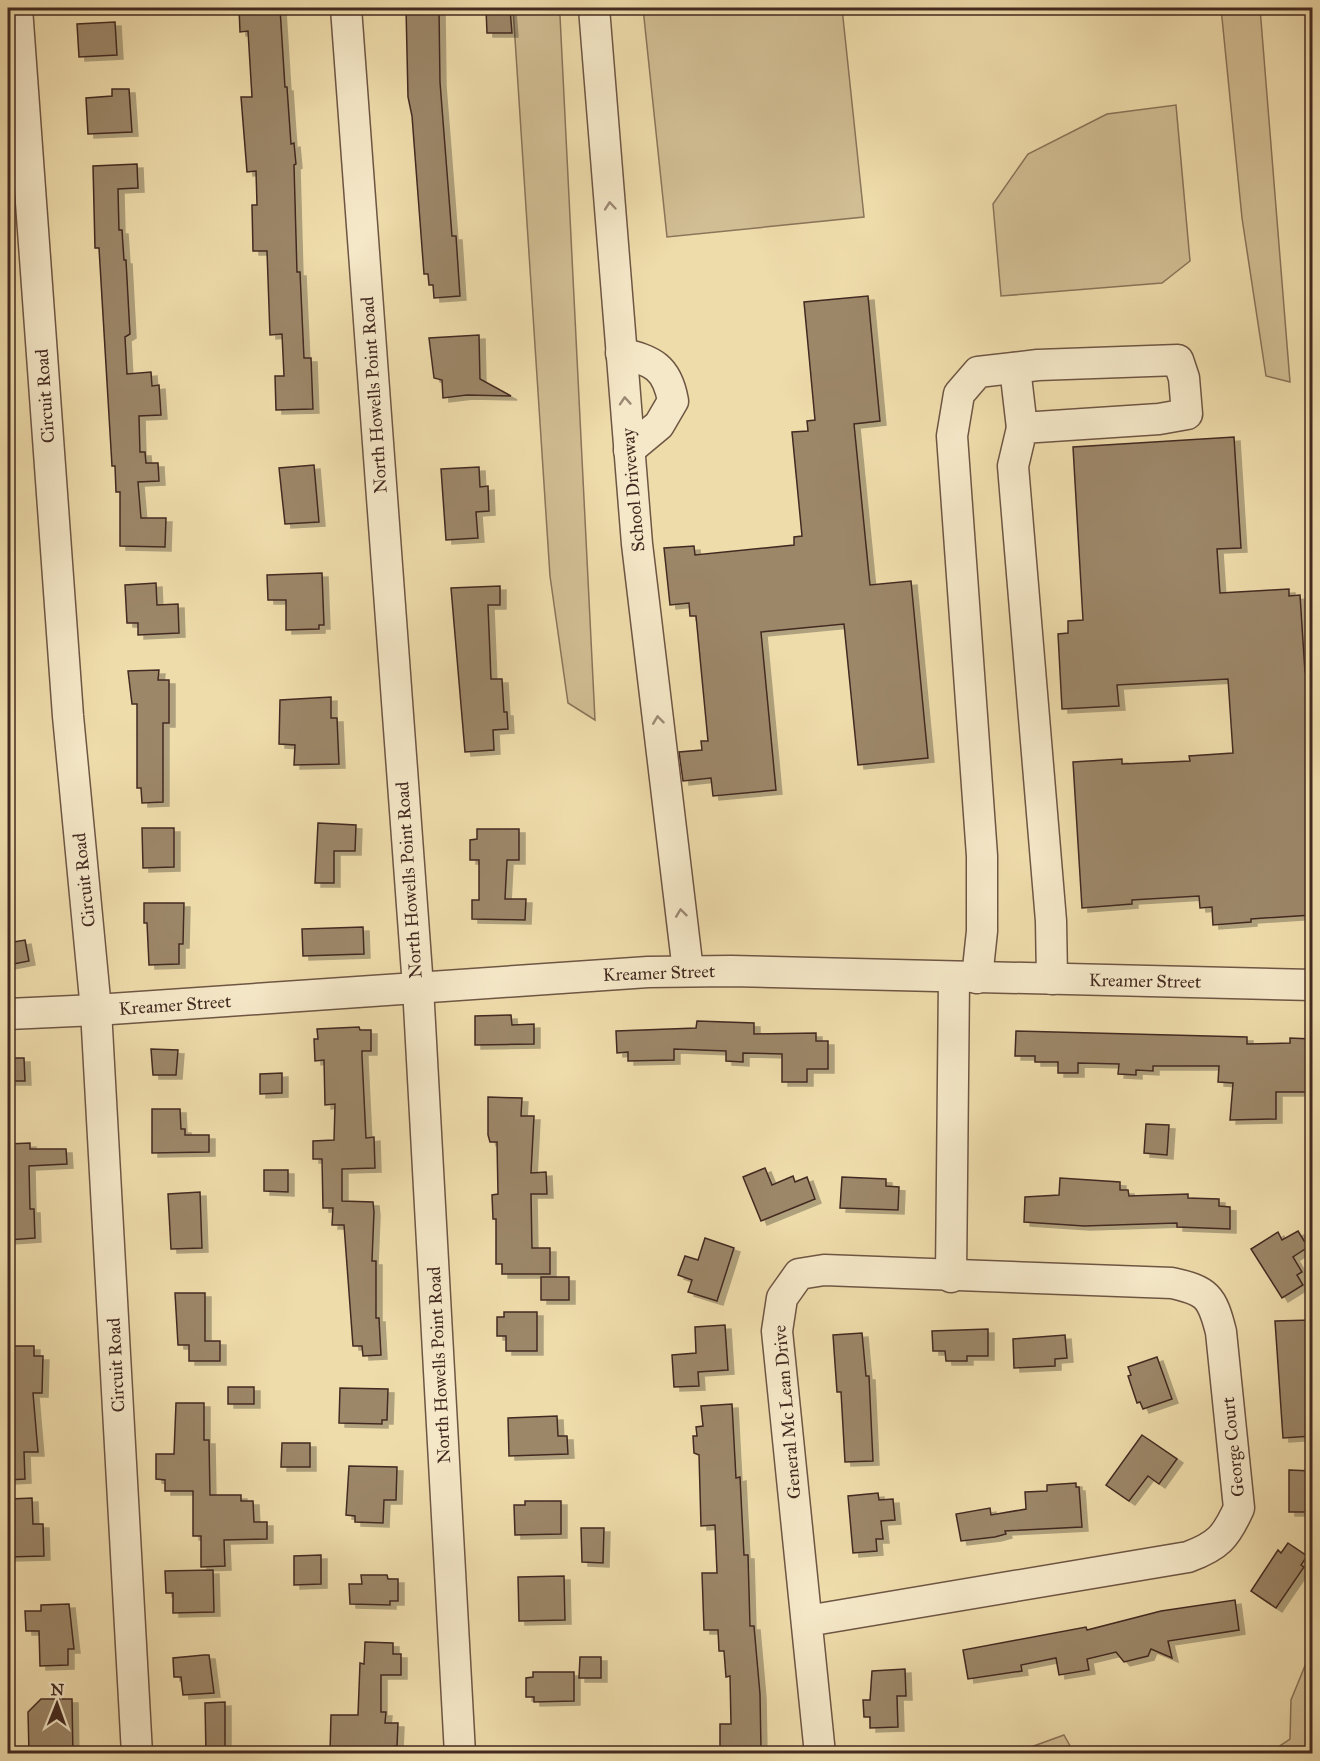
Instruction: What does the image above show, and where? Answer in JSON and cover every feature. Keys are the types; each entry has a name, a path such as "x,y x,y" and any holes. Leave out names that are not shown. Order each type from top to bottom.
{"street":[{"name":"Circuit Road","path":"16,8 68,716 96,1010 138,1754"},
{"name":"North Howells Point Road","path":"346,8 418,987 460,1754"},
{"name":"School Driveway","path":"594,8 637,544 688,972"},
{"path":"621,353 654,363 669,380 673,401 659,425 629,450"},
{"path":"951,1276 966,978 982,931 982,856 952,436 959,394 978,372 1178,360 1184,378 1187,414 1159,419 1022,428"},
{"path":"1015,368 1022,428 1013,466 1051,921 1053,979"},
{"name":"Kreamer Street","path":"8,1014 688,972 1312,985"},
{"name":"General Mc Lean Drive","path":"820,1754 777,1331 782,1298 799,1274 824,1270 951,1276"},
{"name":"George Court","path":"807,1621 1188,1557 1209,1550 1228,1534 1239,1508 1221,1332 1215,1307 1199,1289 1172,1283 951,1276"}],"shaded area":[{"path":"513,8 554,8 560,16 595,720 568,703 550,576"},
{"path":"643,8 842,8 864,217 667,237"},
{"path":"1221,8 1260,8 1290,382 1266,376 1242,218"},
{"path":"1176,105 1190,261 1162,283 1001,296 993,204 1028,154 1107,114"},
{"path":"1309,1656 1312,1656 1312,1753 1269,1753 1290,1739 1291,1700"},
{"path":"1064,1735 1074,1753 1022,1754 1020,1751"}],"building":[{"path":"239,8 280,8 285,87 287,87 291,144 294,143 296,164 294,165 297,272 300,272 304,358 311,358 313,409 276,410 275,376 284,376 282,334 270,335 267,251 253,251 252,205 257,205 256,171 247,172 241,97 252,97 248,31 240,32"},
{"path":"406,8 439,8 440,82 452,236 456,236 460,296 434,298 433,285 429,285 428,274 424,274 412,116 408,97"},
{"path":"486,9 510,9 512,33 487,33"},
{"path":"115,22 117,55 79,57 77,24"},
{"path":"112,89 129,89 132,132 88,134 86,98 112,96"},
{"path":"137,164 138,188 118,189 119,230 122,230 124,260 126,260 130,334 125,337 127,374 151,372 152,386 159,385 161,415 139,416 140,452 145,452 146,463 158,463 159,481 138,482 141,518 166,518 165,547 120,546 120,492 116,492 115,466 112,466 99,248 95,248 93,166"},
{"path":"868,296 880,421 854,424 870,585 911,581 928,758 858,765 844,624 761,632 776,790 713,796 711,778 683,781 679,752 702,750 701,741 708,741 696,616 690,616 689,603 670,605 664,548 694,546 695,555 794,545 794,537 802,536 792,432 808,431 807,421 815,420 804,302"},
{"path":"479,335 480,379 511,396 467,395 443,398 442,380 434,378 429,338"},
{"path":"1234,437 1241,548 1217,549 1220,593 1289,589 1289,596 1300,595 1305,672 1312,671 1312,915 1251,919 1251,922 1213,925 1212,907 1200,908 1199,896 1132,900 1132,904 1082,908 1073,762 1122,759 1122,764 1190,761 1189,756 1233,753 1228,679 1117,685 1119,706 1062,709 1058,634 1068,633 1068,621 1083,620 1073,447"},
{"path":"314,465 319,522 285,524 279,468"},
{"path":"479,467 480,487 488,486 489,511 476,512 478,538 446,540 441,469"},
{"path":"322,573 324,625 319,625 319,629 286,630 286,600 268,600 267,575"},
{"path":"156,583 157,605 178,604 179,633 138,635 138,623 127,623 125,585"},
{"path":"500,586 500,605 488,605 491,679 502,679 504,712 507,712 508,729 493,730 494,750 465,752 451,588"},
{"path":"159,670 158,680 169,680 169,723 163,723 163,802 142,803 141,788 137,788 137,704 132,704 128,671"},
{"path":"331,697 331,718 337,718 339,764 294,765 295,745 279,744 280,700"},
{"path":"318,823 356,825 355,851 334,851 334,883 315,883"},
{"path":"142,828 174,828 174,867 143,868"},
{"path":"477,829 519,829 519,860 507,860 505,899 526,899 525,920 472,919 472,900 479,900 479,860 470,860 470,840 477,839"},
{"path":"144,903 184,903 183,944 179,944 179,964 149,965"},
{"path":"363,927 364,954 303,956 302,929"},
{"path":"25,940 29,961 8,965 8,943"},
{"path":"511,1015 512,1025 534,1024 534,1044 475,1045 475,1016"},
{"path":"697,1021 754,1023 754,1034 816,1033 816,1041 828,1041 828,1069 807,1069 807,1082 782,1082 782,1054 743,1053 743,1062 726,1061 726,1051 674,1049 674,1060 628,1061 628,1052 617,1053 616,1031 696,1028"},
{"path":"359,1027 360,1030 371,1030 371,1051 362,1051 362,1056 366,1138 374,1137 375,1168 342,1169 342,1201 373,1202 372,1261 376,1261 376,1318 379,1318 381,1355 363,1356 362,1346 353,1346 344,1225 332,1225 333,1208 323,1208 322,1159 313,1159 313,1141 334,1140 335,1104 325,1105 324,1060 315,1061 314,1039 318,1039 317,1029"},
{"path":"1016,1031 1247,1037 1247,1044 1290,1043 1290,1038 1312,1039 1312,1084 1308,1084 1308,1092 1276,1092 1276,1119 1230,1120 1233,1083 1218,1082 1219,1066 1153,1066 1153,1071 1136,1070 1136,1075 1118,1074 1119,1064 1078,1063 1078,1073 1058,1073 1058,1062 1035,1062 1035,1056 1015,1056"},
{"path":"151,1049 178,1050 176,1075 153,1075"},
{"path":"8,1058 24,1058 25,1081 8,1081"},
{"path":"282,1073 282,1093 260,1094 260,1074"},
{"path":"488,1097 522,1098 521,1116 534,1116 531,1173 546,1172 547,1194 531,1194 532,1248 550,1248 550,1274 502,1274 502,1264 496,1264 496,1219 493,1219 492,1195 498,1194 497,1142 490,1142 488,1135"},
{"path":"152,1109 180,1109 181,1129 185,1129 185,1135 209,1135 209,1152 152,1153"},
{"path":"1146,1124 1169,1125 1167,1155 1144,1153"},
{"path":"30,1143 30,1149 66,1149 67,1164 29,1166 30,1209 34,1209 35,1238 8,1240 8,1144"},
{"path":"765,1168 772,1185 793,1176 795,1182 807,1177 815,1199 761,1221 743,1177"},
{"path":"264,1170 288,1170 288,1192 264,1191"},
{"path":"842,1177 886,1179 886,1186 899,1187 898,1210 840,1208"},
{"path":"1060,1178 1120,1182 1120,1190 1128,1190 1129,1196 1188,1194 1188,1198 1219,1199 1219,1206 1230,1207 1230,1229 1177,1227 1177,1223 1084,1226 1024,1222 1025,1197 1059,1195"},
{"path":"200,1192 202,1248 171,1249 168,1194"},
{"path":"1298,1231 1308,1247 1293,1257 1302,1272 1297,1275 1303,1285 1282,1298 1251,1249 1278,1232 1282,1240"},
{"path":"705,1238 734,1248 717,1301 688,1292 692,1280 678,1275 685,1256 698,1260"},
{"path":"541,1277 569,1277 569,1300 541,1300"},
{"path":"175,1293 205,1293 205,1341 220,1341 220,1361 189,1361 189,1345 178,1345"},
{"path":"504,1312 537,1312 537,1351 506,1351 506,1336 497,1336 497,1317 504,1317"},
{"path":"1312,1320 1312,1436 1283,1438 1275,1321"},
{"path":"725,1325 728,1370 698,1372 699,1386 674,1387 672,1355 696,1353 695,1327"},
{"path":"988,1329 988,1356 967,1356 967,1361 946,1361 945,1351 933,1351 932,1331"},
{"path":"862,1333 866,1376 869,1376 873,1461 845,1462 841,1392 837,1392 833,1335"},
{"path":"1065,1335 1067,1358 1055,1359 1055,1366 1014,1368 1013,1339"},
{"path":"8,1346 34,1346 34,1356 43,1356 42,1393 33,1393 38,1452 24,1452 25,1479 8,1480 8,1419 13,1418 14,1373 8,1373"},
{"path":"1157,1357 1172,1399 1143,1409 1140,1402 1137,1403 1128,1376 1131,1375 1128,1367"},
{"path":"228,1387 254,1387 254,1404 228,1404"},
{"path":"340,1388 388,1389 387,1420 382,1420 382,1424 339,1423"},
{"path":"176,1403 204,1403 204,1440 209,1440 210,1495 241,1495 241,1501 253,1501 254,1522 267,1522 267,1539 224,1540 225,1566 201,1567 201,1536 193,1536 193,1491 165,1491 165,1480 156,1479 156,1454 174,1454"},
{"path":"732,1404 736,1478 740,1477 744,1555 748,1555 750,1626 754,1626 760,1694 761,1748 720,1749 720,1724 731,1724 730,1676 726,1677 724,1651 719,1651 718,1630 704,1630 702,1573 717,1573 715,1525 701,1526 699,1455 694,1453 693,1436 697,1436 696,1427 703,1426 701,1406"},
{"path":"557,1416 558,1436 567,1436 568,1454 509,1456 508,1418"},
{"path":"1142,1435 1177,1459 1159,1484 1148,1476 1129,1501 1106,1485"},
{"path":"282,1443 310,1443 310,1467 281,1467"},
{"path":"349,1466 397,1467 396,1500 384,1500 383,1523 355,1522 355,1516 346,1515"},
{"path":"1289,1470 1312,1471 1311,1512 1289,1512"},
{"path":"1076,1483 1076,1487 1079,1487 1082,1527 1005,1531 1006,1534 995,1537 961,1541 956,1514 990,1508 991,1515 1026,1509 1025,1492 1047,1491 1047,1485"},
{"path":"878,1493 879,1500 893,1499 895,1520 881,1521 883,1539 876,1539 877,1551 853,1553 848,1496"},
{"path":"32,1498 33,1524 43,1524 44,1556 8,1557 8,1534 12,1534 10,1499"},
{"path":"525,1501 561,1501 561,1534 515,1535 514,1505 525,1505"},
{"path":"581,1528 604,1528 603,1563 582,1562"},
{"path":"1288,1543 1307,1556 1301,1565 1304,1567 1276,1608 1251,1591 1278,1550 1281,1553"},
{"path":"321,1555 321,1584 294,1585 294,1556"},
{"path":"213,1570 214,1612 173,1613 173,1593 166,1593 165,1571"},
{"path":"361,1575 387,1575 388,1579 398,1579 398,1601 390,1601 390,1605 350,1604 349,1584 362,1584"},
{"path":"564,1576 565,1620 519,1621 518,1577"},
{"path":"1235,1600 1239,1630 1168,1641 1172,1658 1151,1649 1148,1656 1124,1662 1116,1652 1087,1659 1089,1670 1059,1675 1056,1658 1021,1665 1022,1671 968,1679 963,1650 1086,1627 1087,1630 1161,1611"},
{"path":"69,1604 74,1649 68,1649 68,1665 40,1666 39,1631 26,1631 25,1611 41,1611 41,1605"},
{"path":"365,1642 393,1643 393,1654 401,1654 401,1675 381,1675 381,1712 386,1712 385,1723 398,1723 397,1746 394,1746 394,1754 330,1752 331,1715 358,1715 360,1663 364,1664"},
{"path":"209,1655 214,1693 183,1695 181,1677 174,1677 173,1658"},
{"path":"580,1657 601,1657 601,1678 579,1678"},
{"path":"905,1669 906,1696 897,1696 898,1727 870,1728 870,1717 864,1717 863,1700 870,1700 872,1671"},
{"path":"533,1672 574,1672 574,1701 534,1702 534,1697 526,1697 526,1678 533,1677"},
{"path":"41,1699 72,1699 73,1754 29,1754 28,1712"},
{"path":"225,1702 225,1754 206,1754 205,1703"}]}
